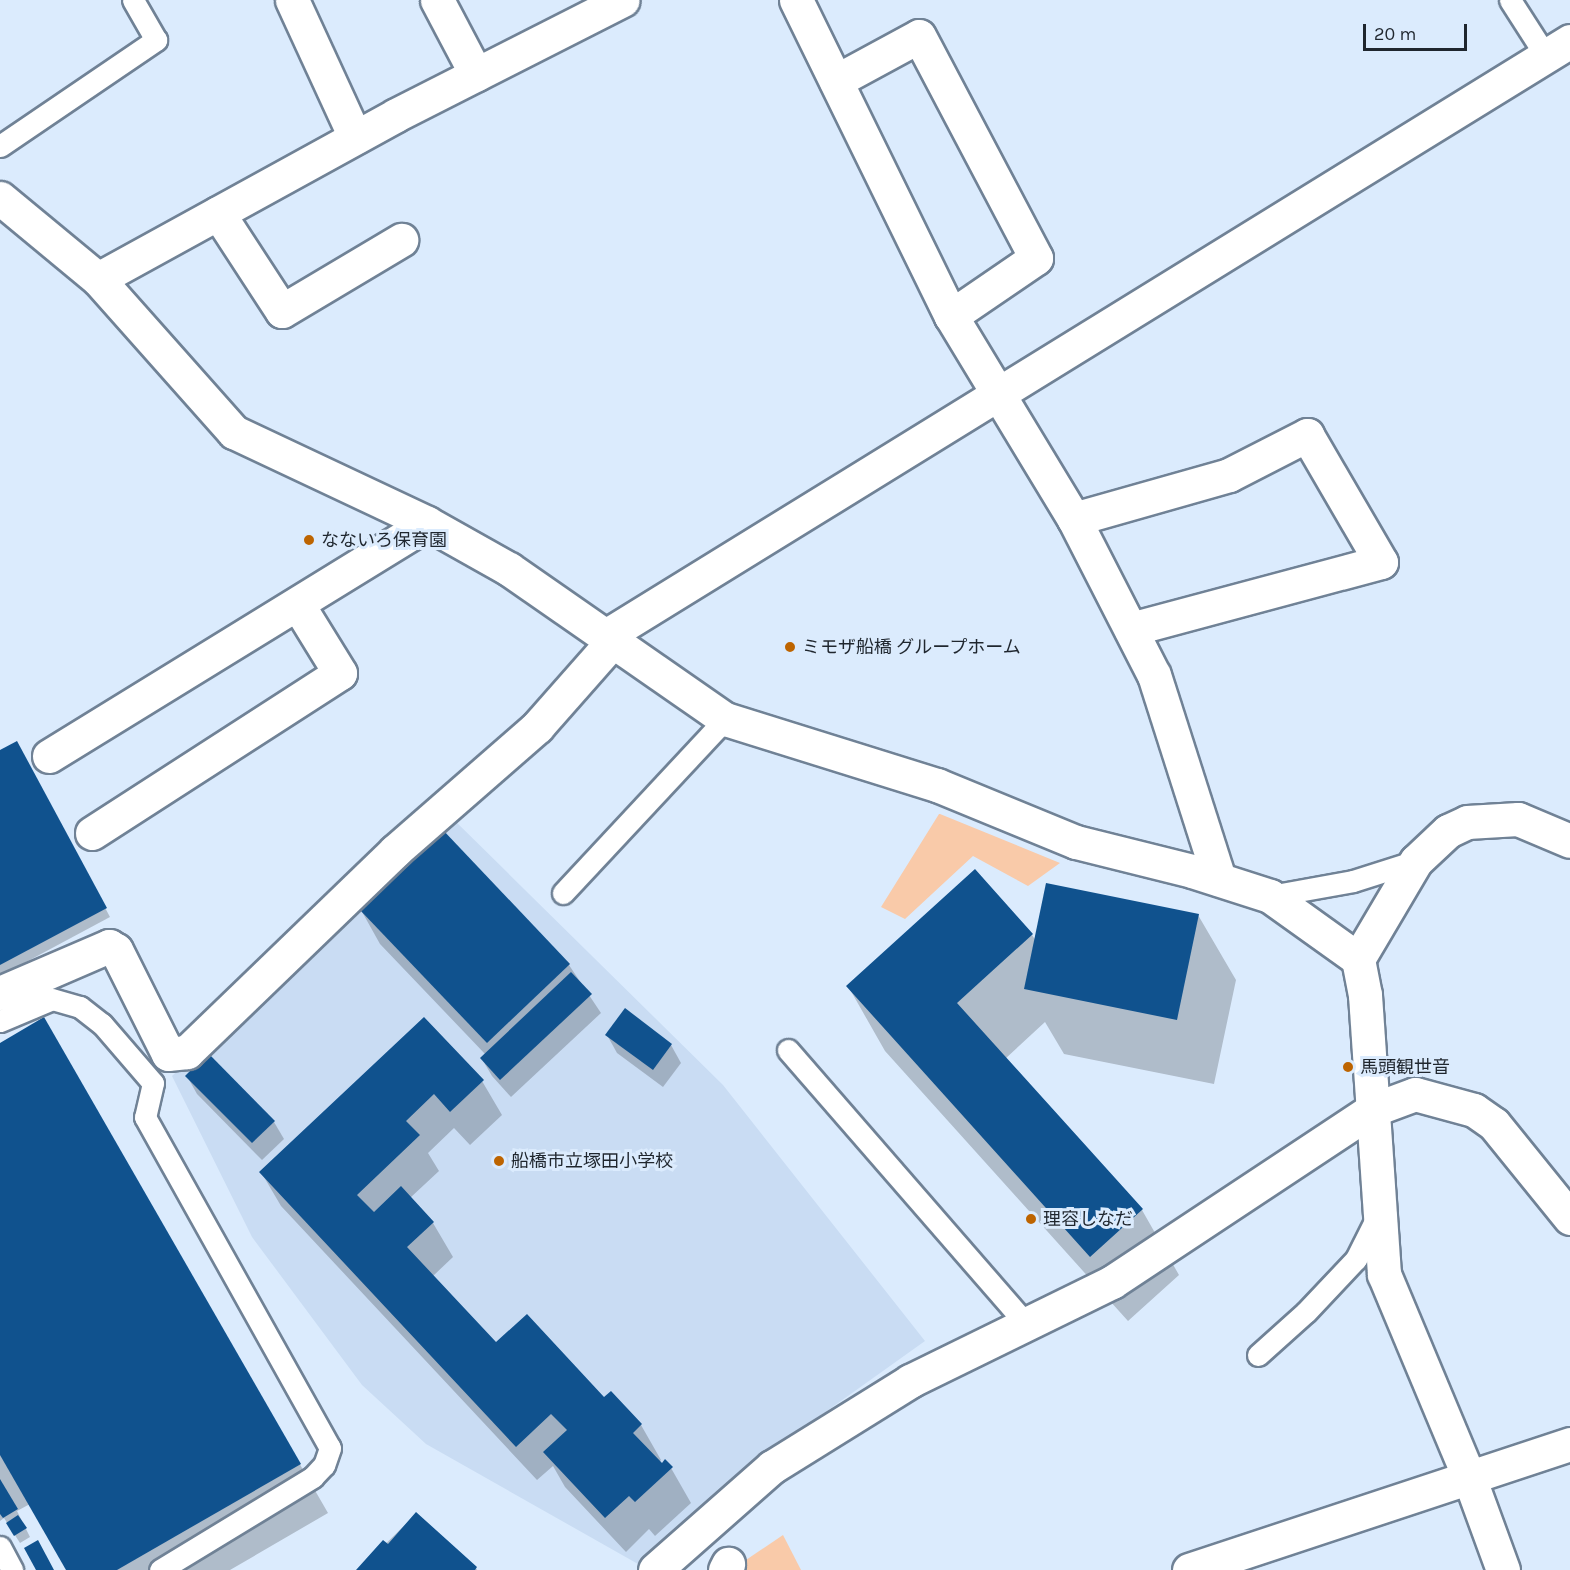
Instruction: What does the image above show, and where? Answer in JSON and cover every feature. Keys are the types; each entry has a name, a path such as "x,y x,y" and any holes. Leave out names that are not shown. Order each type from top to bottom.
{"street":[{"path":"292,0 355,137"},
{"path":"437,0 477,74"},
{"path":"796,0 951,316 1074,519 1154,675 1219,879"},
{"path":"98,279 355,137 605,4"},
{"path":"836,81 919,36 1035,258 951,316"},
{"path":"0,993 109,946 116,950 168,1054 187,1052 395,851 537,727 608,639 997,395 1558,49"},
{"path":"0,198 98,279 234,432 427,523 509,569 725,719 937,785 1076,842 1219,879 1270,896 1307,919 1358,959 1365,995 1378,1214 1384,1275 1469,1477 1503,1570"},
{"path":"218,213 282,311 401,240"},
{"path":"1074,519 1229,475 1307,435 1381,562 1131,629"},
{"path":"49,756 298,605 427,523"},
{"path":"92,833 340,673 298,605"},
{"path":"1358,959 1416,861 1448,831 1467,822 1518,819 1570,842"},
{"path":"655,1570 772,1467 910,1381 1112,1282 1372,1110 1415,1094 1474,1110 1494,1124 1570,1218"},
{"path":"1189,1570 1570,1444"}],"lane":[{"path":"0,146 156,40 133,0"},
{"path":"1510,0 1558,49"},
{"path":"563,893 725,719"},
{"path":"1270,896 1353,881 1416,861"},
{"path":"0,1021 52,999 80,1007 102,1024 153,1083 145,1117 330,1448 324,1466 313,1477 160,1570"},
{"path":"788,1050 1025,1323"},
{"path":"1258,1355 1306,1312 1356,1259 1378,1214"},
{"path":"0,1546 12,1570"}],"shaded area":[{"path":"939,814 1060,863 1028,886 973,856 905,919 881,907"},
{"name":"船橋市立塚田小学校","path":"449,815 723,1085 925,1341 730,1480 638,1564 426,1444 362,1385 252,1237 172,1076"},
{"path":"783,1535 801,1570 738,1570 743,1562"}],"building":[{"path":"17,741 107,908 0,965 0,750"},
{"path":"442,829 570,964 487,1043 359,909"},
{"path":"975,869 1033,934 957,1003 1143,1209 1090,1257 846,986"},
{"path":"1046,883 1199,914 1177,1020 1024,989"},
{"path":"571,972 592,994 500,1080 480,1058"},
{"path":"625,1008 672,1044 653,1070 605,1035"},
{"path":"44,1017 301,1464 117,1570 66,1570 0,1455 0,1043"},
{"path":"424,1017 484,1080 450,1112 434,1094 406,1121 420,1135 357,1195 374,1212 401,1186 434,1222 407,1247 496,1342 527,1314 604,1397 611,1391 642,1424 633,1433 662,1463 665,1459 673,1467 635,1502 629,1496 605,1518 543,1452 567,1430 551,1414 516,1447 259,1172"},
{"path":"208,1053 275,1121 252,1143 185,1076"},
{"path":"0,1479 18,1509 3,1518 0,1514"},
{"path":"416,1512 477,1567 475,1570 356,1570 383,1540 388,1544"},
{"path":"18,1515 27,1528 14,1536 6,1523"},
{"path":"38,1540 54,1570 36,1570 24,1548"}],"place":[{"name":"なないろ保育園","path":"309,540"},
{"name":"ミモザ船橋 グループホーム","path":"790,647"},
{"name":"馬頭観世音","path":"1348,1067"},
{"name":"船橋市立塚田小学校","path":"499,1161"},
{"name":"理容しなだ","path":"1031,1219"}]}
